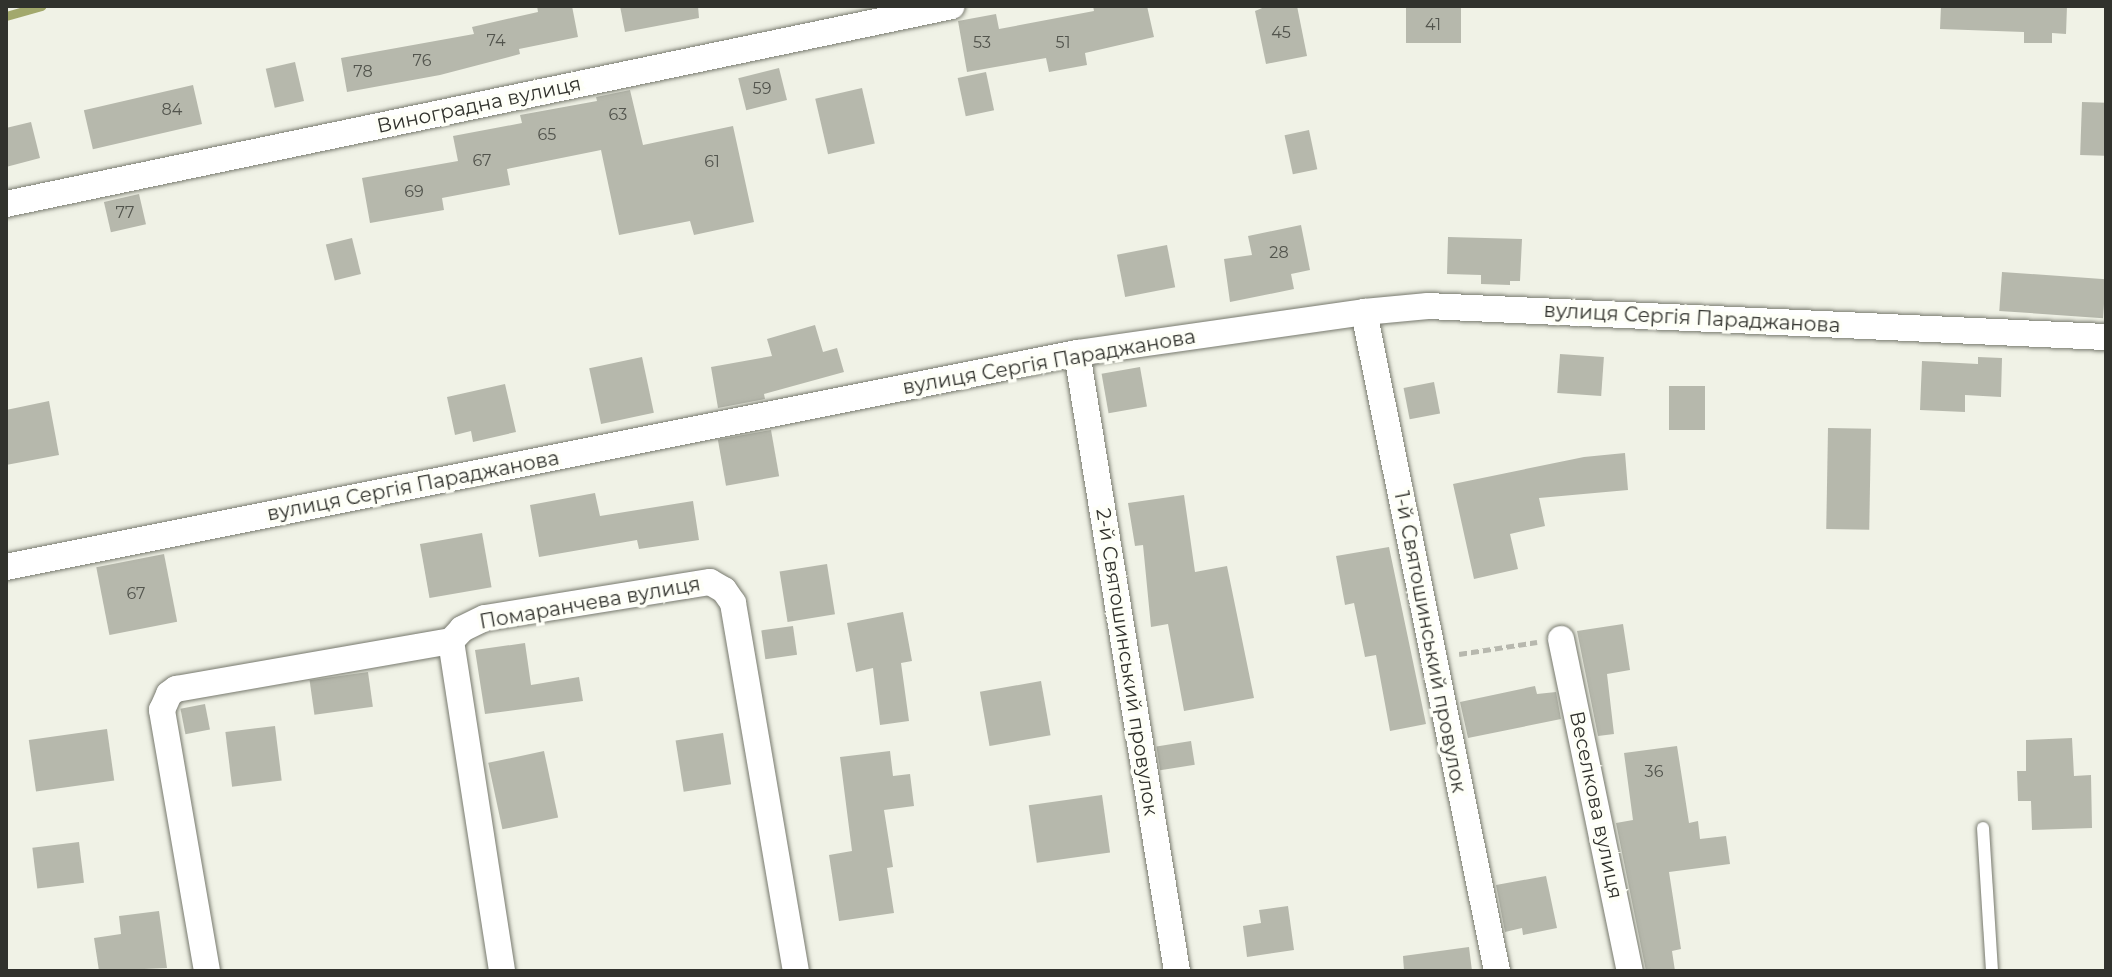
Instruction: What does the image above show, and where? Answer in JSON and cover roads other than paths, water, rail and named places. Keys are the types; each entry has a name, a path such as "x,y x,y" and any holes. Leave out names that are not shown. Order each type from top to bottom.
{"street":[{"name":"Виноградна вулиця","path":"6,204 952,6"},
{"name":"вулиця Сергія Параджанова","path":"6,567 1077,353 1364,312 1428,306 2106,337"},
{"name":"1-й Святошинський провулок","path":"1364,312 1431,658 1497,971"},
{"name":"2-й Святошинський провулок","path":"1077,353 1177,971"},
{"name":"Помаранчева вулиця","path":"207,971 163,701 176,689 451,641 471,623 485,618 710,582 724,590 733,603 796,971"},
{"name":"Веселкова вулиця","path":"1561,639 1630,971"},
{"path":"451,641 502,971"}],"lane":[{"path":"1983,828 1992,971"}],"waterway":[{"path":"6,16 42,6"}]}
